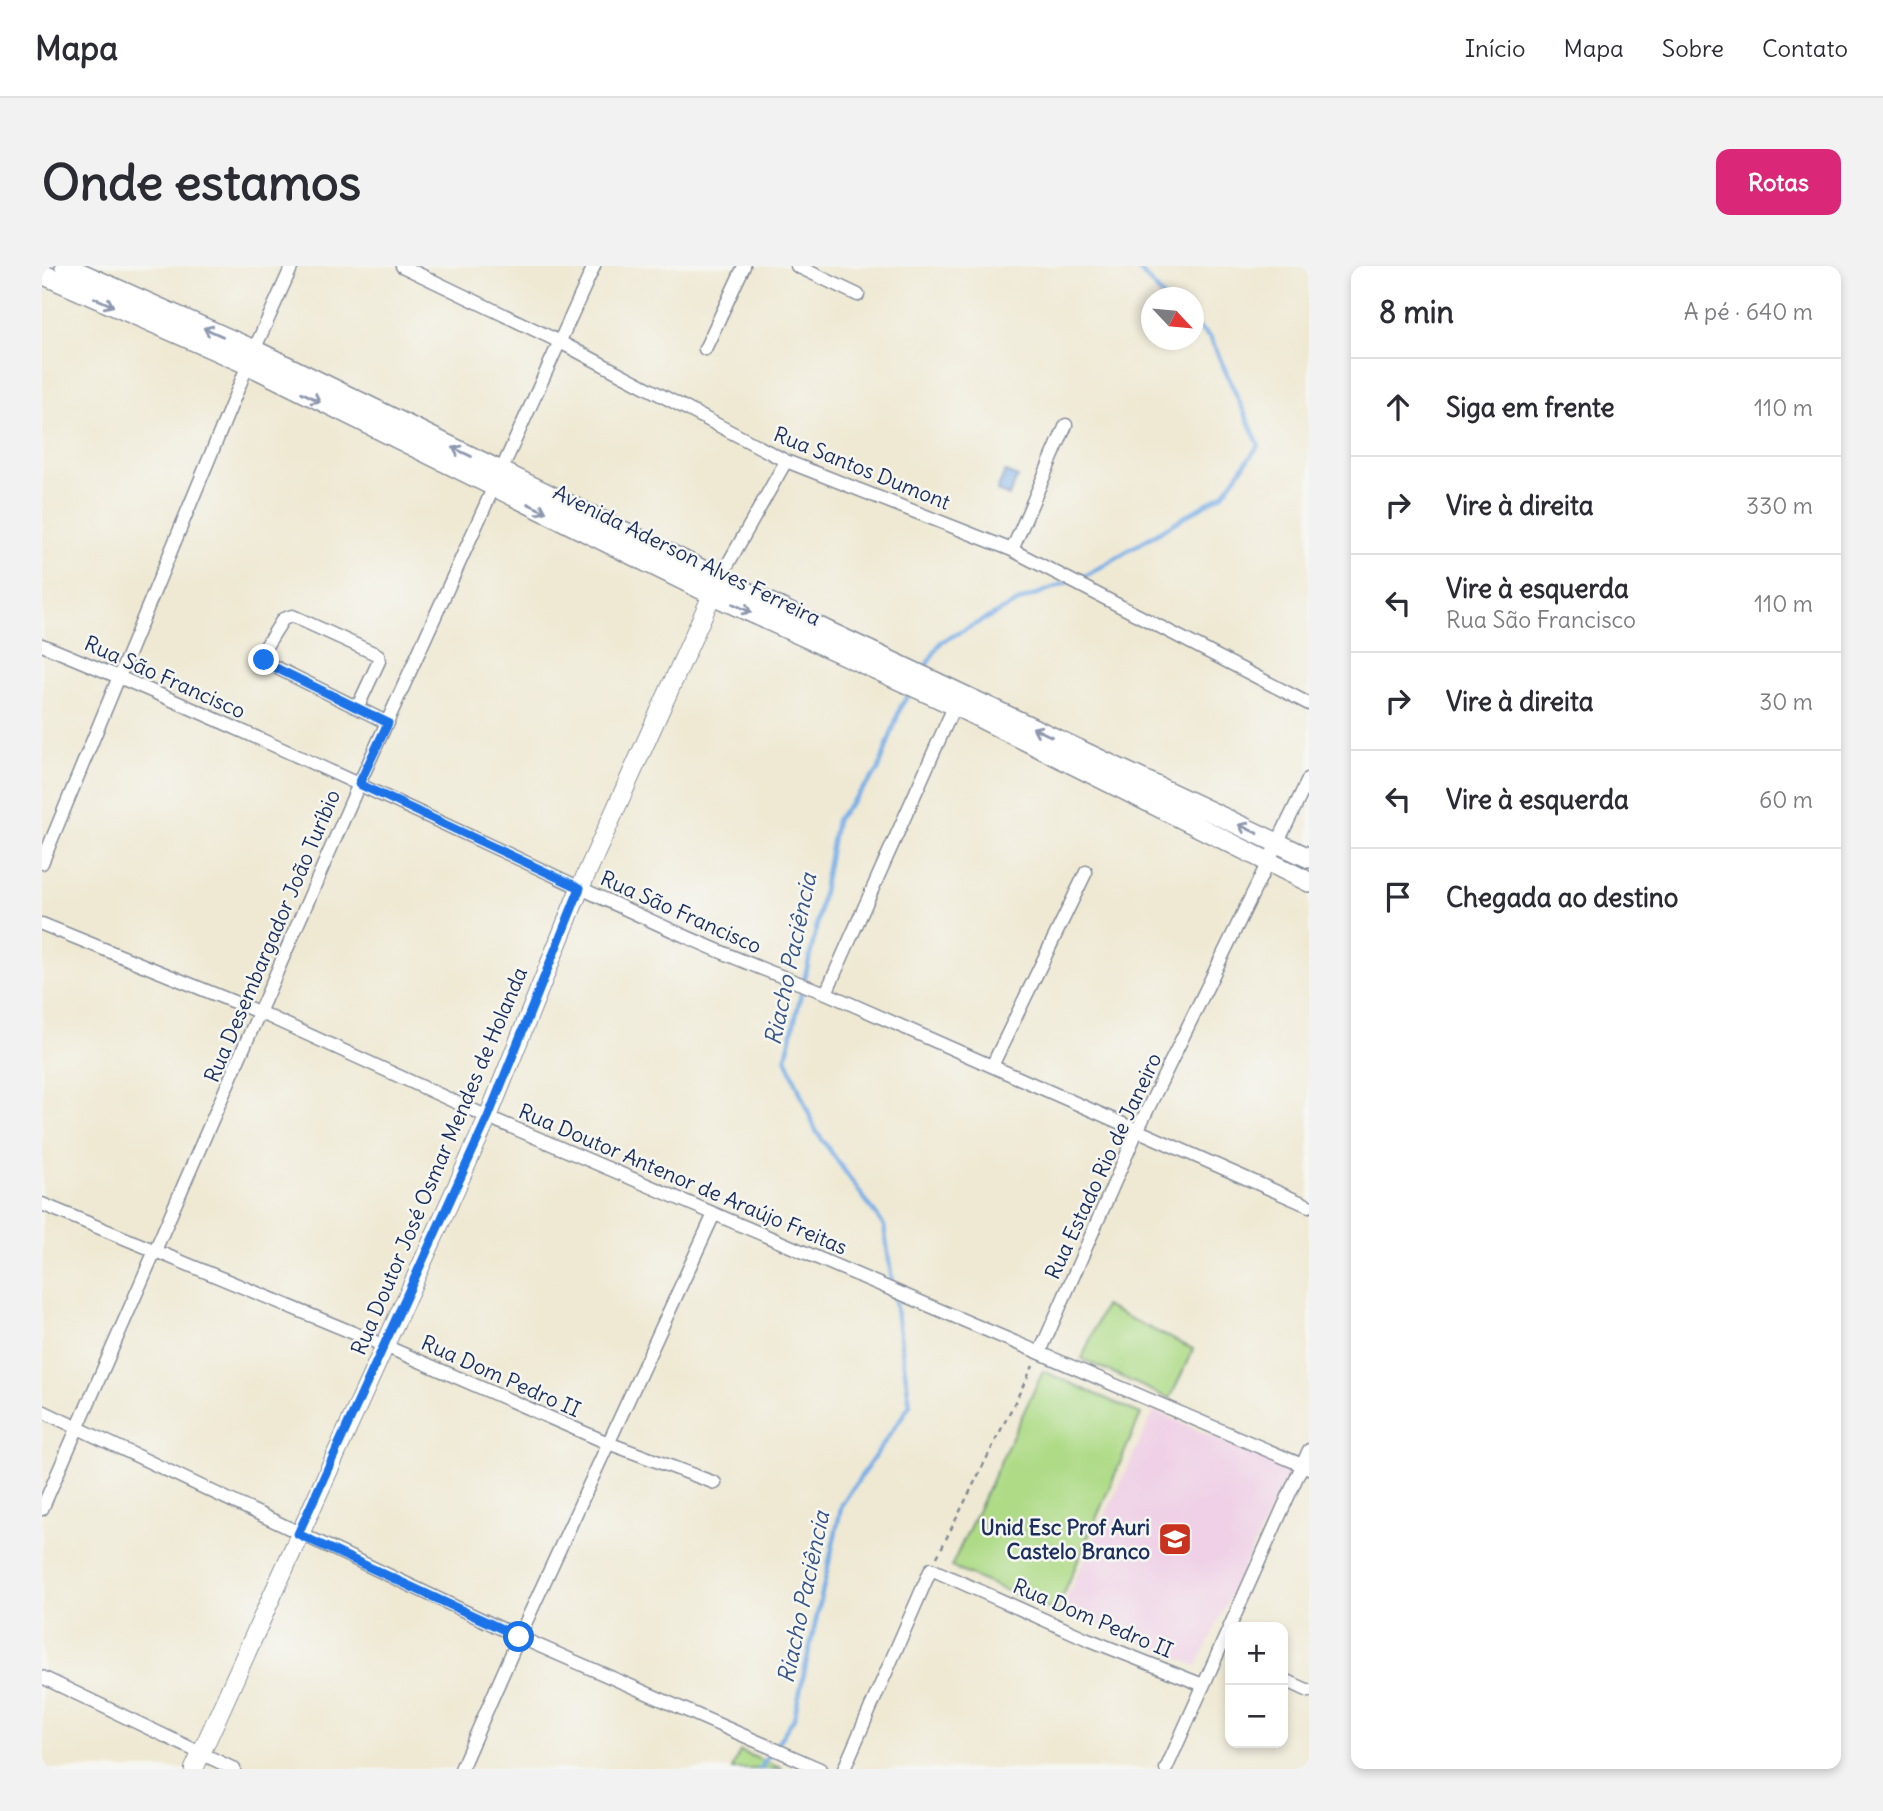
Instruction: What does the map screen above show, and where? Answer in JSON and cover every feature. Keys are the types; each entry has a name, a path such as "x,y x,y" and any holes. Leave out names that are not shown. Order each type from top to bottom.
{"main road":[{"name":"Avenida Aderson Alves Ferreira","path":"65,266 717,586 957,699 1309,858"},
{"name":"Avenida Aderson Alves Ferreira","path":"42,274 251,358"},
{"name":"Avenida Aderson Alves Ferreira","path":"957,699 1309,882"}],"street":[{"path":"42,863 251,358 292,266"},
{"name":"Rua Santos Dumont","path":"402,266 558,341 786,461 1012,550 1309,704"},
{"name":"Rua Desembargador João Turíbio","path":"42,1508 359,784 594,266"},
{"path":"705,349 744,266"},
{"path":"797,266 858,295"},
{"path":"1012,550 1066,425"},
{"name":"Rua Doutor José Osmar Mendes de Holanda","path":"197,1761 488,1117 580,888 717,586 786,461"},
{"path":"358,706 379,661 377,655 292,616 283,619 263,650 267,663 388,723"},
{"name":"Rua São Francisco","path":"42,645 359,784 580,888 780,977 826,993 1309,1206"},
{"path":"826,993 957,699"},
{"name":"Rua Estado Rio de Janeiro","path":"1040,1352 1137,1131 1309,778"},
{"path":"992,1066 1086,872"},
{"name":"Rua Doutor Antenor de Araújo Freitas","path":"42,924 261,1013 488,1117 1306,1466"},
{"name":"Rua Dom Pedro II","path":"42,1204 385,1346 608,1443 715,1483"},
{"path":"461,1769 714,1214"},
{"path":"42,1411 519,1637 820,1769"},
{"path":"1238,1622 1306,1466 1309,1450"},
{"path":"844,1769 930,1569"},
{"name":"Rua Dom Pedro II","path":"930,1569 1085,1638 1203,1685"},
{"path":"1166,1769 1203,1685 1225,1651"},
{"path":"42,1677 197,1761 234,1769"},
{"path":"1288,1681 1309,1691"}],"path":[{"path":"930,1569 1040,1352"}],"shaded area":[{"name":"Unid Esc Prof Auri Castelo Branco","path":"1154,1411 1289,1471 1197,1666 1062,1608"}],"green space":[{"path":"1104,1306 1193,1349 1170,1399 1082,1359"},
{"path":"1043,1371 1141,1414 1056,1612 951,1567"},
{"path":"740,1751 783,1769 732,1769"}],"water":[{"path":"1005,472 1018,477 1009,496 997,491"}],"waterway":[{"name":"Riacho Paciência","path":"1136,266 1154,287"},
{"name":"Riacho Paciência","path":"1076,579 1223,494 1259,445 1211,339 1204,332"},
{"name":"Riacho Paciência","path":"924,669 941,642 1022,600 1068,582"},
{"name":"Riacho Paciência","path":"760,1769 794,1718 842,1504 910,1405 884,1226 816,1131 786,1058 816,930 836,820 878,771 901,706 910,692"}],"place":[{"name":"Unid Esc Prof Auri Castelo Branco","path":"1175,1539"}],"route":[{"path":"264,660 388,723 359,784 580,888 488,1117 298,1534 519,1637"}]}
